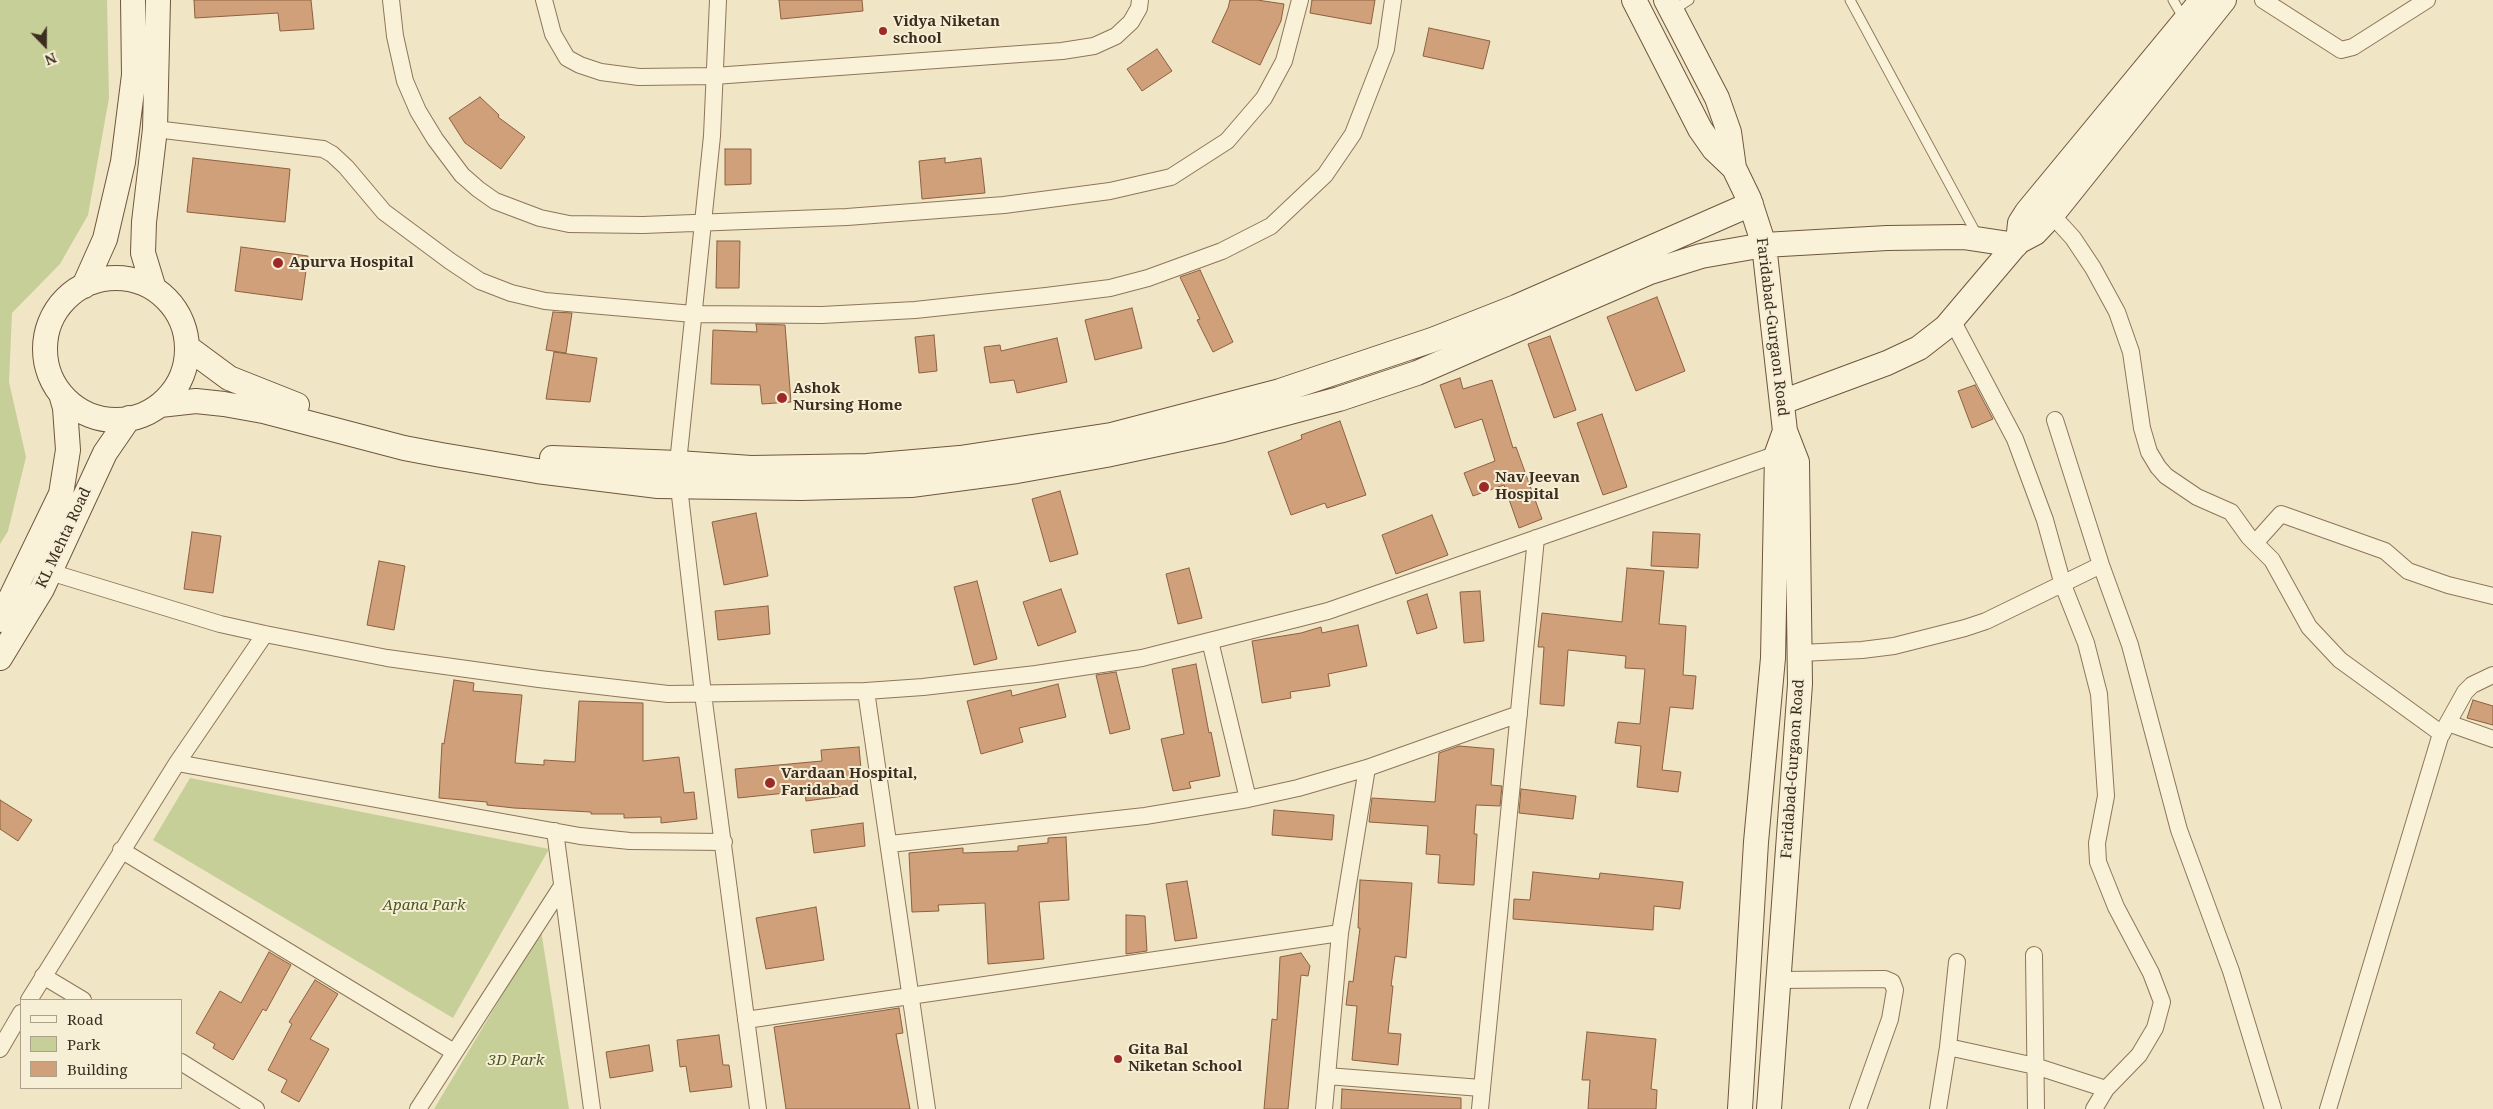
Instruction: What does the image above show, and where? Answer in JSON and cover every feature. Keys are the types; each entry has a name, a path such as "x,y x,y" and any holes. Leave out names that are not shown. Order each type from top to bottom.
{"street":[{"path":"84,286 105,239 123,162 134,76 134,0"},
{"path":"154,289 143,253 144,222 155,129 158,0"},
{"path":"391,0 395,36 405,81 418,111 435,139 462,175 495,201 518,210 569,224 705,224 847,218 1004,205 1110,191 1171,177 1227,140 1264,98 1284,61 1300,0"},
{"path":"544,0 553,34 559,46 567,58 580,65 615,75 714,76 947,61 1062,51 1094,46 1116,36 1131,22 1139,8 1140,0"},
{"path":"718,0 712,136 705,224 693,314 678,462 679,487 703,694 758,1109"},
{"path":"155,129 323,149 332,154 346,168 384,212 480,281 511,293 545,301 693,314 822,315 915,310 1110,288 1148,278 1222,251 1271,226 1325,175 1353,134 1386,49 1393,0"},
{"name":"Faridabad-Gurgaon Road","path":"1634,0 1700,129 1714,149 1734,168"},
{"path":"2017,243 2020,224 2027,212 2202,0"},
{"path":"1782,402 1887,363 1919,348 1936,337 2017,243 2035,233 2052,215 2224,0"},
{"path":"2263,0 2341,50 2353,47 2427,0"},
{"name":"Faridabad-Gurgaon Road","path":"1676,4 1717,98 1729,132 1734,168 1751,204 1764,245 1782,402 1785,445 1773,658 1756,842 1740,1109"},
{"path":"187,347 229,378 274,398 330,416 387,431 454,444 562,460 678,462 751,468 867,466 960,458 1111,435 1280,391 1432,340 1516,307 1751,204"},
{"path":"2052,215 2073,238 2093,268 2117,312 2131,352 2142,428 2149,452 2158,467 2166,476 2197,497 2231,512 2255,543 2272,560 2309,627 2340,660 2445,728 2493,739"},
{"path":"160,405 196,402 224,404 263,411 404,448 441,455 537,471 679,487 801,488 939,482 1106,455 1223,430 1339,399 1417,374 1610,289 1685,260 1764,245 1887,238 1979,238 2017,243"},
{"path":"119,278 137,281 154,289 171,304 183,324 187,347 184,369 175,389 160,405 145,413 116,420 91,416 61,394 50,376 47,362 46,334 54,314 67,298 84,286 101,279 119,278"},
{"path":"1952,320 2015,439 2045,520 2064,584 2086,644 2099,694 2106,796 2097,843 2098,862 2116,907 2151,973 2162,1002 2155,1028 2139,1055 2106,1089 2094,1109"},
{"name":"KL Mehta Road","path":"0,658 38,569 61,494 68,450 65,408 61,394"},
{"name":"KL Mehta Road","path":"0,620 38,569 105,453 129,418"},
{"path":"2055,420 2101,565 2130,645 2179,830 2236,987 2273,1109"},
{"path":"38,569 220,624 386,658 539,679 668,694 866,691 923,688 1142,658 1328,611 1536,538 1785,445"},
{"name":"Faridabad-Gurgaon Road","path":"1769,1109 1801,652 1798,480 1785,445"},
{"path":"2255,543 2281,514 2385,551 2408,571 2448,586 2493,596"},
{"path":"1480,1109 1536,538"},
{"path":"1801,652 1862,650 1930,637 1986,621 2101,565"},
{"path":"30,999 177,763 266,634"},
{"path":"1210,641 1248,799"},
{"path":"2328,1109 2427,776 2445,728 2465,692 2493,675"},
{"path":"866,691 928,1109"},
{"path":"890,844 1145,816 1248,799 1298,788 1367,768 1518,714"},
{"path":"177,763 555,831 630,840 724,842"},
{"path":"1324,1109 1340,933 1367,768"},
{"path":"555,831 592,1109"},
{"path":"121,850 454,1052"},
{"path":"418,1109 562,886"},
{"path":"746,1020 911,994 1340,933"},
{"path":"2034,955 2036,1109"},
{"path":"1938,1109 1948,1047 1957,962"},
{"path":"44,976 81,999"},
{"path":"1778,980 1885,979 1892,982 1895,990 1890,1019 1858,1109"},
{"path":"0,1049 20,1015"},
{"path":"1948,1047 2035,1066 2106,1089"},
{"path":"182,1063 256,1109"},
{"path":"1327,1076 1482,1088"}],"lane":[{"path":"1850,0 1979,238"},
{"path":"2173,0 2185,20"}],"green space":[{"path":"0,0 107,0 109,98 88,215 60,264 12,313 9,382 26,457 8,531 0,544"},
{"name":"Apana Park","path":"190,778 549,849 453,1018 153,840"},
{"name":"3D Park","path":"541,930 569,1109 434,1109"}],"building":[{"path":"194,0 311,0 314,29 280,31 278,13 195,18"},
{"path":"779,0 862,0 863,11 781,19"},
{"path":"1230,0 1257,0 1284,4 1281,21 1260,65 1212,42"},
{"path":"1312,0 1375,0 1371,24 1310,13"},
{"path":"1429,28 1490,41 1483,69 1423,56"},
{"path":"1157,49 1172,71 1142,91 1127,69"},
{"path":"480,97 499,115 498,117 525,137 501,169 465,143 449,118"},
{"path":"725,149 751,149 751,184 725,185"},
{"path":"193,158 290,169 285,222 187,212"},
{"path":"945,158 945,163 981,158 985,193 922,199 919,161"},
{"path":"717,241 740,241 739,288 716,288"},
{"path":"241,247 308,256 302,300 235,291"},
{"path":"1200,270 1233,342 1213,352 1197,320 1200,319 1180,277"},
{"path":"1657,297 1685,371 1636,391 1607,317"},
{"path":"1132,308 1142,348 1095,360 1085,320"},
{"path":"553,312 572,313 566,353 546,350"},
{"path":"756,324 785,325 791,402 762,404 760,385 711,384 713,330 757,332"},
{"path":"934,335 937,371 919,373 915,337"},
{"path":"1550,336 1576,410 1554,418 1528,344"},
{"path":"1057,338 1067,382 1017,393 1014,380 990,383 984,347 1000,345 1001,351"},
{"path":"554,352 597,358 590,402 546,399"},
{"path":"1460,378 1463,389 1492,380 1513,448 1516,447 1542,519 1519,528 1504,485 1473,496 1464,473 1495,461 1482,419 1455,428 1440,385"},
{"path":"1975,385 1993,419 1972,428 1958,391"},
{"path":"1602,414 1627,487 1603,495 1577,423"},
{"path":"1340,421 1366,495 1327,508 1325,503 1291,515 1268,452 1302,439 1301,435"},
{"path":"1060,491 1078,554 1050,562 1032,499"},
{"path":"756,513 768,576 724,585 712,522"},
{"path":"1432,515 1448,555 1396,574 1382,535"},
{"path":"192,532 221,536 213,593 184,589"},
{"path":"1653,532 1700,534 1698,568 1651,566"},
{"path":"379,561 405,566 394,630 367,625"},
{"path":"1189,568 1202,618 1178,624 1166,574"},
{"path":"1627,568 1664,571 1659,624 1686,626 1683,675 1696,676 1693,709 1670,707 1662,770 1681,772 1678,792 1637,787 1641,746 1615,743 1618,722 1640,724 1645,669 1625,668 1626,656 1568,650 1564,706 1540,704 1544,647 1538,647 1542,613 1622,622"},
{"path":"977,581 997,659 974,665 954,587"},
{"path":"1061,589 1076,632 1038,646 1023,602"},
{"path":"1480,591 1484,641 1464,643 1460,592"},
{"path":"1427,594 1437,628 1417,634 1407,601"},
{"path":"768,606 770,634 718,640 715,611"},
{"path":"1358,625 1367,666 1328,674 1330,686 1290,692 1291,698 1262,703 1252,641 1301,633 1321,627 1322,633"},
{"path":"1196,664 1209,733 1211,732 1220,776 1189,782 1191,788 1173,791 1161,739 1184,734 1172,669"},
{"path":"1116,672 1130,729 1110,734 1096,675"},
{"path":"454,680 474,683 473,691 522,695 515,763 544,765 544,760 575,762 579,701 643,703 643,761 679,757 684,793 694,792 697,819 661,823 661,817 624,818 624,814 591,814 591,812 514,808 487,805 487,802 439,798 442,743 444,744"},
{"path":"1058,684 1066,717 1019,728 1023,742 981,754 967,701 1011,690 1012,696"},
{"path":"2473,700 2493,706 2493,725 2467,718"},
{"path":"1459,746 1494,749 1491,785 1502,786 1500,806 1476,805 1474,834 1477,834 1474,885 1438,883 1440,855 1426,854 1428,826 1369,822 1372,798 1435,802 1439,753"},
{"path":"859,747 861,769 856,769 859,794 806,801 805,791 738,798 735,769 822,761 821,750"},
{"path":"1521,789 1576,796 1573,819 1519,813"},
{"path":"0,800 32,820 18,841 0,829"},
{"path":"1274,810 1334,815 1332,840 1272,835"},
{"path":"863,823 865,846 814,853 811,830"},
{"path":"1066,837 1069,900 1039,902 1044,959 988,964 985,903 938,905 939,911 912,912 909,853 963,848 963,853 1018,851 1018,846 1048,843 1048,838"},
{"path":"1533,872 1599,879 1600,873 1683,882 1680,909 1654,906 1653,930 1513,919 1514,899 1530,900"},
{"path":"1360,880 1412,883 1406,958 1395,956 1391,986 1393,986 1388,1033 1401,1034 1398,1065 1352,1060 1357,1006 1346,1005 1349,981 1353,982 1360,928 1358,928"},
{"path":"1187,881 1197,938 1175,941 1166,884"},
{"path":"816,907 824,960 766,969 756,918"},
{"path":"1126,915 1145,916 1147,951 1126,954"},
{"path":"269,952 291,965 266,1011 263,1009 233,1060 213,1048 215,1044 196,1033 220,991 241,1003"},
{"path":"1301,953 1310,966 1308,976 1301,975 1288,1109 1264,1109 1272,1019 1277,1020 1280,957"},
{"path":"315,980 338,994 310,1039 329,1049 299,1102 281,1092 287,1080 268,1070 292,1024 289,1022"},
{"path":"899,1008 903,1033 896,1034 910,1109 786,1109 774,1027"},
{"path":"1587,1032 1656,1039 1651,1089 1657,1090 1656,1109 1588,1109 1590,1080 1582,1080"},
{"path":"719,1035 723,1065 729,1065 732,1087 690,1092 686,1066 680,1067 677,1040"},
{"path":"649,1045 653,1071 610,1078 606,1052"},
{"path":"1342,1089 1461,1098 1461,1109 1341,1109"}],"place":[{"name":"Vidya Niketan school","path":"883,31"},
{"name":"Apurva Hospital","path":"278,263"},
{"name":"Ashok Nursing Home","path":"782,398"},
{"name":"Nav Jeevan Hospital","path":"1484,487"},
{"name":"Vardaan Hospital, Faridabad","path":"770,783"},
{"name":"Gita Bal Niketan School","path":"1118,1059"}]}
